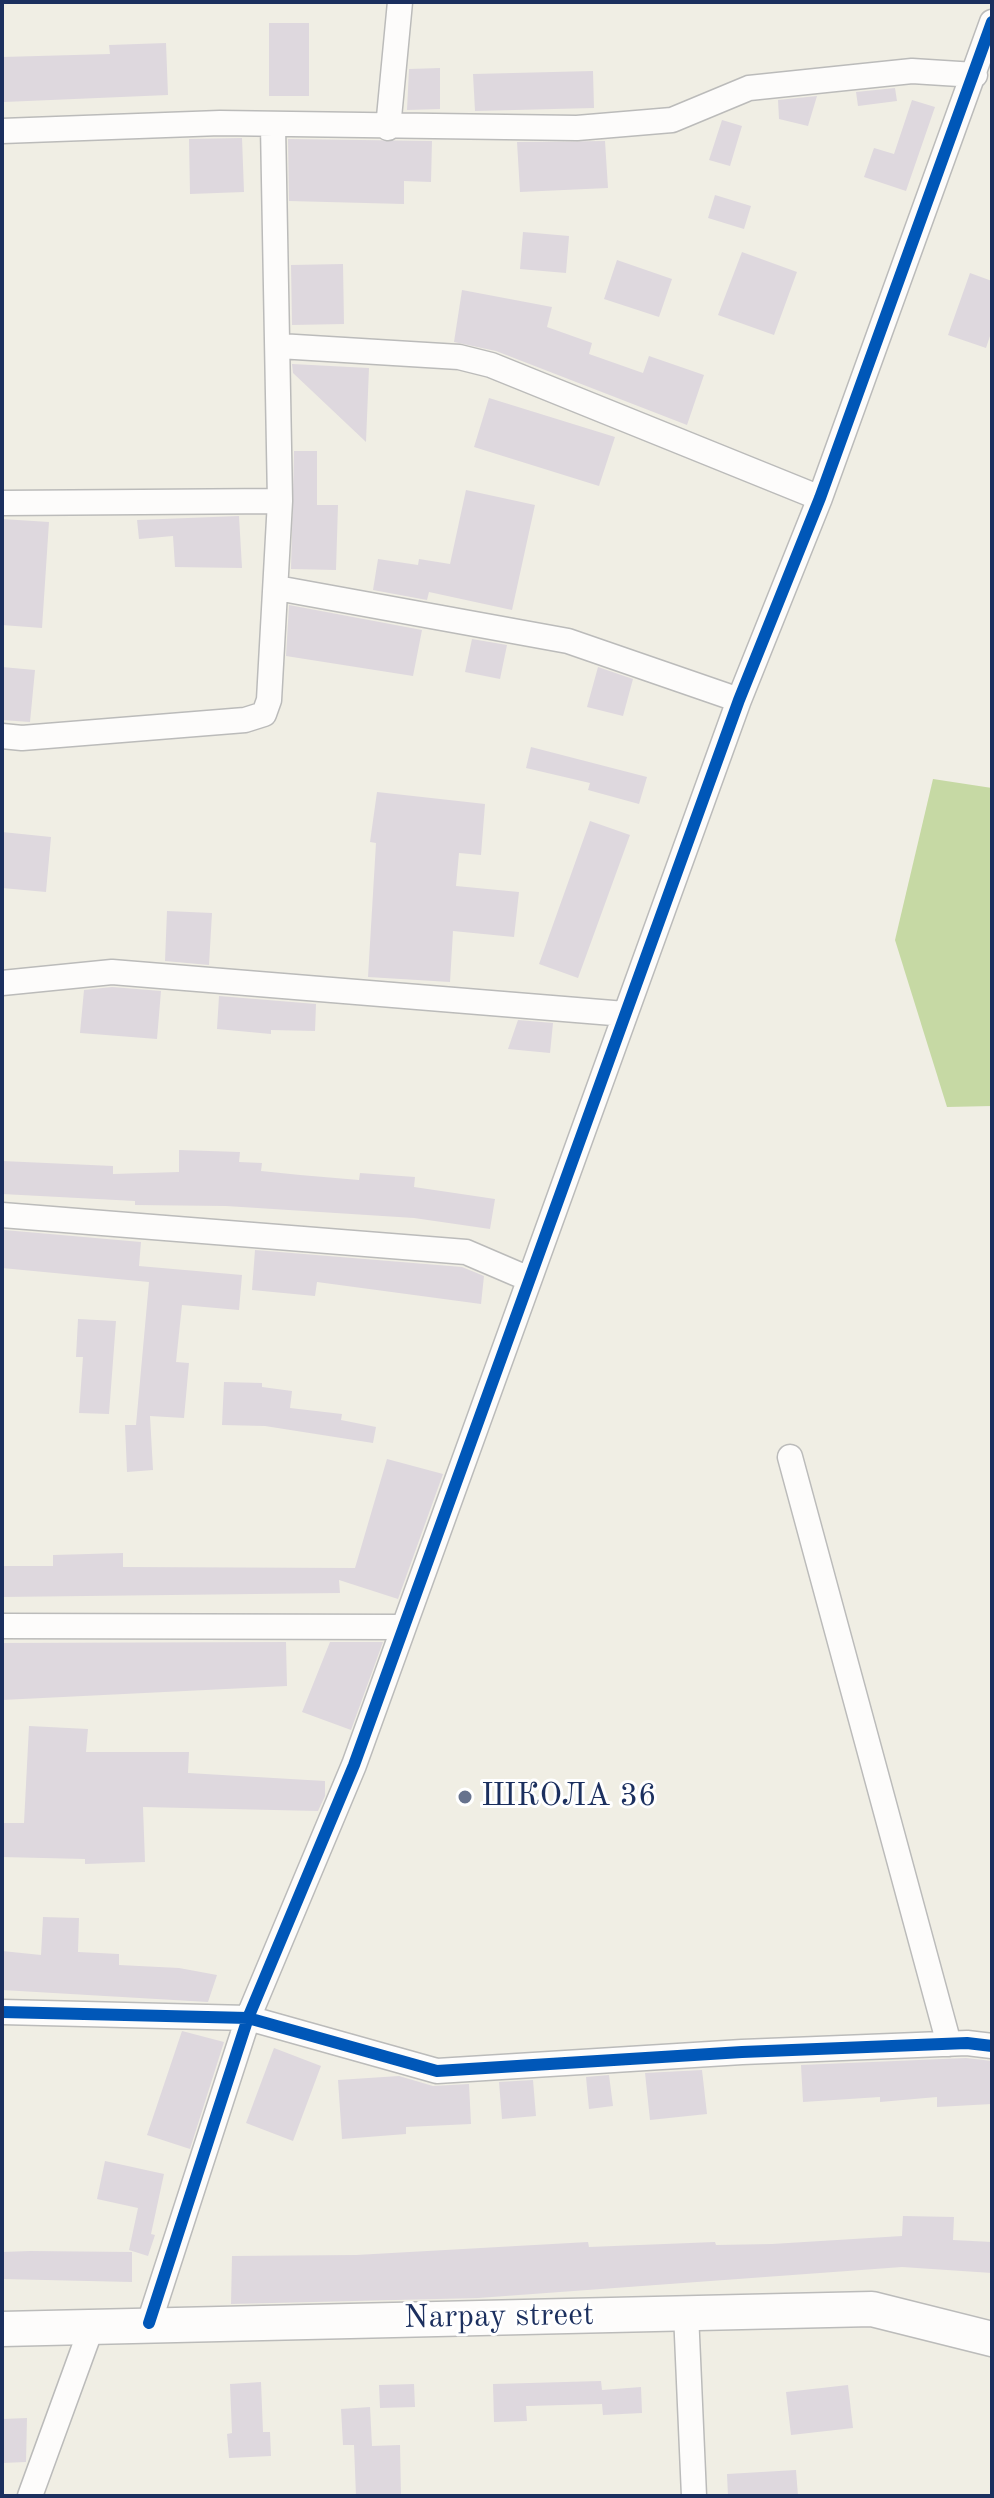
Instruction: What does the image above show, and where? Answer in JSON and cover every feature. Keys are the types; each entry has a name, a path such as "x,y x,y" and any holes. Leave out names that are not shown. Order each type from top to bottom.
{"main road":[{"name":"Narpay street","path":"2,2329 149,2323 872,2309 992,2339"}],"street":[{"path":"388,128 400,2"},
{"path":"149,2323 248,2018 354,1765 739,700 820,498 992,22"},
{"path":"2,131 220,123 388,128 609,126 672,120 749,88 912,71 975,75"},
{"path":"2,736 22,738 229,721 264,714 269,700 280,501 273,126"},
{"path":"279,346 459,357 491,365 820,498"},
{"path":"2,503 280,501"},
{"path":"277,588 568,641 739,700"},
{"path":"2,983 112,972 625,1014"},
{"path":"2,1215 466,1252 529,1279"},
{"path":"790,1457 949,2044"},
{"path":"2,1626 403,1627"},
{"path":"2,2012 248,2018 437,2071 742,2052 949,2044 992,2046"},
{"path":"686,2313 694,2496"},
{"path":"30,2496 92,2326"}],"green space":[{"path":"933,779 992,788 992,1106 947,1107 895,940"}],"building":[{"path":"269,23 309,23 309,96 269,96"},
{"path":"166,43 168,95 4,102 2,57 110,54 109,45"},
{"path":"440,68 440,109 407,110 409,69"},
{"path":"593,71 594,108 475,111 473,74"},
{"path":"895,88 897,101 858,106 856,92"},
{"path":"817,96 808,126 779,119 778,100"},
{"path":"912,100 935,107 906,191 864,177 874,148 894,154"},
{"path":"722,120 742,126 730,166 709,160"},
{"path":"242,138 244,192 190,194 189,139"},
{"path":"288,139 432,141 431,182 404,181 404,204 289,201"},
{"path":"605,141 608,188 520,192 517,142"},
{"path":"715,195 751,206 744,229 708,218"},
{"path":"523,232 569,236 566,273 520,269"},
{"path":"742,252 797,272 774,335 718,315"},
{"path":"617,260 672,279 659,317 604,299"},
{"path":"343,264 344,324 292,325 291,265"},
{"path":"970,273 992,281 992,330 986,348 948,335"},
{"path":"462,290 552,307 547,327 592,343 589,354 643,373 649,356 704,375 687,425 496,351 454,342"},
{"path":"292,364 369,368 366,442 293,373"},
{"path":"489,398 615,437 599,486 474,447"},
{"path":"294,451 317,451 317,505 338,505 336,570 291,569"},
{"path":"466,490 535,505 512,610 429,592 427,600 373,590 378,559 418,565 419,559 450,564"},
{"path":"239,516 242,568 175,567 173,536 139,539 137,520"},
{"path":"2,519 49,522 42,628 2,625"},
{"path":"289,605 422,630 413,676 286,656"},
{"path":"472,639 507,645 500,679 465,672"},
{"path":"2,667 35,670 30,722 2,720"},
{"path":"598,667 633,679 623,716 587,707"},
{"path":"531,747 647,777 639,804 588,790 590,783 526,768"},
{"path":"377,792 485,804 481,855 459,853 456,886 519,892 514,937 453,931 450,982 368,977 376,843 370,842"},
{"path":"590,821 630,835 578,978 539,964"},
{"path":"2,832 51,837 46,892 2,888"},
{"path":"167,911 212,913 209,965 165,961"},
{"path":"112,987 161,991 157,1039 80,1033 84,990"},
{"path":"219,996 316,1004 315,1031 271,1030 271,1034 217,1029"},
{"path":"518,1020 553,1023 550,1053 508,1049"},
{"path":"179,1150 240,1152 239,1162 262,1163 261,1171 359,1180 360,1173 415,1177 414,1187 495,1199 490,1229 414,1218 226,1206 135,1205 135,1201 2,1194 2,1161 113,1166 113,1174 179,1172"},
{"path":"4,1230 141,1242 139,1266 242,1275 239,1310 182,1305 176,1362 189,1363 184,1418 150,1416 153,1470 127,1472 125,1425 136,1425 149,1282 2,1268"},
{"path":"255,1250 462,1267 484,1276 481,1304 317,1282 315,1296 252,1290"},
{"path":"78,1319 116,1321 109,1414 79,1413 83,1357 76,1357"},
{"path":"224,1382 262,1383 262,1387 292,1391 290,1408 342,1414 341,1420 376,1427 373,1443 265,1426 222,1425"},
{"path":"387,1459 443,1474 398,1599 339,1580 340,1593 2,1597 2,1566 53,1566 53,1555 123,1553 123,1567 355,1568"},
{"path":"286,1642 287,1686 2,1700 2,1643"},
{"path":"330,1642 383,1642 351,1730 302,1712"},
{"path":"29,1726 88,1729 86,1752 189,1752 188,1773 325,1781 325,1796 318,1811 143,1807 145,1862 85,1864 85,1859 2,1857 2,1823 24,1823"},
{"path":"43,1917 79,1918 78,1952 119,1954 119,1965 179,1968 217,1975 208,2002 2,1990 2,1951 41,1955"},
{"path":"182,2031 224,2042 190,2149 147,2135"},
{"path":"274,2048 321,2066 293,2141 246,2123"},
{"path":"966,2058 992,2061 992,2104 937,2107 937,2097 880,2102 880,2097 803,2102 801,2065"},
{"path":"702,2070 707,2114 650,2120 645,2073"},
{"path":"609,2075 613,2106 589,2109 586,2077"},
{"path":"399,2076 433,2086 469,2084 471,2124 406,2127 406,2134 342,2139 338,2080"},
{"path":"533,2080 536,2116 502,2119 499,2082"},
{"path":"105,2161 164,2174 151,2234 155,2235 148,2256 129,2250 138,2208 97,2199"},
{"path":"903,2216 954,2217 953,2240 992,2242 992,2273 902,2267 478,2298 231,2304 232,2256 356,2255 588,2242 589,2247 715,2242 716,2245 772,2244 902,2236"},
{"path":"2,2252 132,2252 132,2282 2,2279"},
{"path":"601,2381 602,2390 641,2387 642,2413 603,2415 602,2404 526,2406 527,2421 494,2422 493,2384"},
{"path":"261,2382 263,2432 270,2432 271,2456 229,2458 227,2434 232,2433 230,2384"},
{"path":"414,2384 415,2407 380,2408 379,2385"},
{"path":"848,2385 853,2428 791,2435 786,2392"},
{"path":"370,2407 372,2446 400,2445 401,2496 356,2496 354,2445 343,2445 341,2409"},
{"path":"27,2418 26,2462 2,2463 2,2419"},
{"path":"796,2470 798,2496 728,2496 727,2474"}],"cycle path":[{"path":"149,2323 248,2018 354,1765 739,700 820,498 992,22"},
{"path":"2,2012 248,2018 437,2071 742,2052 967,2043 992,2046"}],"place":[{"name":"ШКОЛА 36","path":"465,1797"}]}
